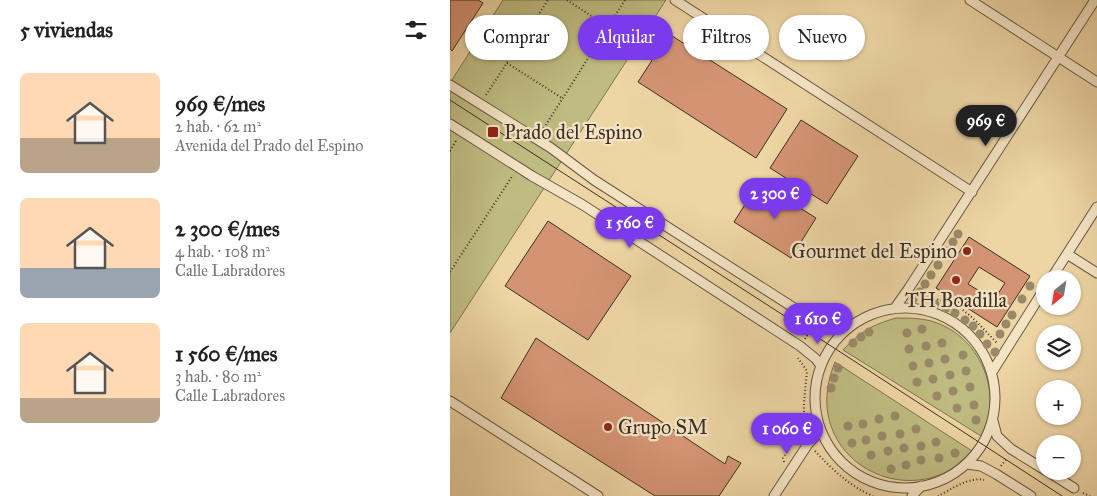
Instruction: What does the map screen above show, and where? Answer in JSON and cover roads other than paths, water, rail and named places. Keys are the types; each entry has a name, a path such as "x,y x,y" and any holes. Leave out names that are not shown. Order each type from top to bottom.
{"street":[{"path":"674,0 972,192"},
{"path":"970,0 1097,82"},
{"path":"895,308 910,288 1095,0"},
{"path":"450,85 551,148 594,180 816,322 843,332"},
{"path":"450,124 532,176 583,204 800,346 816,359 820,366"},
{"path":"1057,270 1097,208"},
{"path":"1067,254 1097,273"},
{"path":"992,372 1036,302"},
{"path":"895,308 926,310 955,322 978,344 992,372 996,396 993,421 983,444 967,464 945,478 921,486 890,486 861,476 837,456 821,430 815,398 820,366 828,351 843,332 867,316 895,308"},
{"path":"450,400 598,496"},
{"path":"993,421 997,436 1012,450 1036,465"},
{"path":"774,496 808,444 821,430"},
{"path":"967,464 981,466 1031,496"},
{"path":"1061,480 1074,488"},
{"path":"912,496 921,486"}],"tram line":[{"path":"450,100 1062,496"}],"place":[{"name":"Prado del Espino","path":"493,132"},
{"name":"Gourmet del Espino","path":"967,251"},
{"name":"TH Boadilla","path":"956,280"},
{"name":"Grupo SM","path":"608,427"}]}
